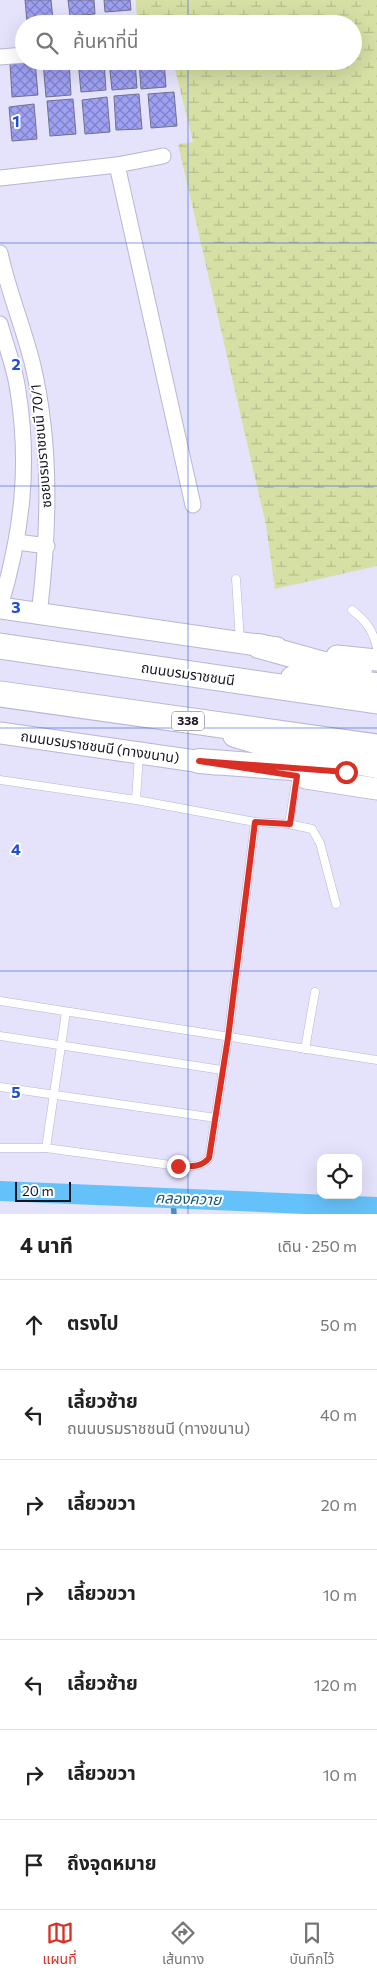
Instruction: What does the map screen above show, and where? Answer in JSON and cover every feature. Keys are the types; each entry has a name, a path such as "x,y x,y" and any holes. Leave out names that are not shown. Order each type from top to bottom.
{"highway":[{"name":"ถนนบรมราชชนนี","path":"0,646 377,701"},
{"name":"338","path":"0,694 377,746"}],"main road":[{"path":"0,607 249,645 377,660"},
{"path":"249,645 324,664 377,672"},
{"path":"212,677 280,677 377,685"},
{"name":"338","path":"195,722 276,747 377,766"},
{"name":"ถนนบรมราชชนนี (ทางขนาน)","path":"0,733 199,761 377,789"},
{"path":"199,761 377,774"}],"street":[{"path":"0,57 15,55"},
{"path":"0,178 117,165 163,156"},
{"path":"117,165 193,506"},
{"name":"ซอยบรมราชชนนี 70/1","path":"0,253 33,366 40,407 48,489 47,546 39,614"},
{"name":"ซอยบรมราชชนนี 70/1","path":"0,324 18,388 22,427 24,485 17,542 0,607"},
{"path":"17,542 47,546"}],"lane":[{"path":"236,578 249,645"},
{"path":"352,610 366,621 374,634 377,648"},
{"path":"136,800 139,754"},
{"path":"290,824 297,776"},
{"path":"0,780 136,800 255,822 290,824 312,829 316,834 336,904"},
{"path":"0,1148 46,1148 178,1166 198,1166 206,1163 209,1158 228,1038 255,822"},
{"path":"305,1049 315,992"},
{"path":"0,1001 377,1060"},
{"path":"46,1148 66,1012"},
{"path":"0,1036 222,1070"},
{"path":"0,1087 216,1118"}],"green space":[{"path":"136,0 377,0 377,566 275,589 266,525 178,144 193,142 175,70 362,70 362,15 137,15"}],"building":[{"path":"25,0 51,0 52,15 26,15"},
{"path":"68,0 94,0 95,14 70,15"},
{"path":"104,0 130,0 131,10 105,12"},
{"path":"10,63 15,63 15,70 36,70 38,95 12,97"},
{"path":"44,70 70,70 71,95 46,97"},
{"path":"79,70 105,70 106,90 81,92"},
{"path":"110,70 136,70 137,88 112,90"},
{"path":"140,70 165,70 166,87 141,89"},
{"path":"174,92 177,126 151,128 148,94"},
{"path":"139,94 142,129 116,130 114,96"},
{"path":"107,97 110,132 85,134 82,100"},
{"path":"73,99 76,134 50,136 47,101"},
{"path":"34,104 37,139 12,141 9,107"}],"waterway":[{"name":"คลองควาย","path":"0,1191 377,1207"},
{"path":"173,1198 174,1214"}],"route":[{"path":"178,1166 198,1166 206,1163 209,1158 228,1038 255,822 290,824 297,776 199,761 346,772"}]}
